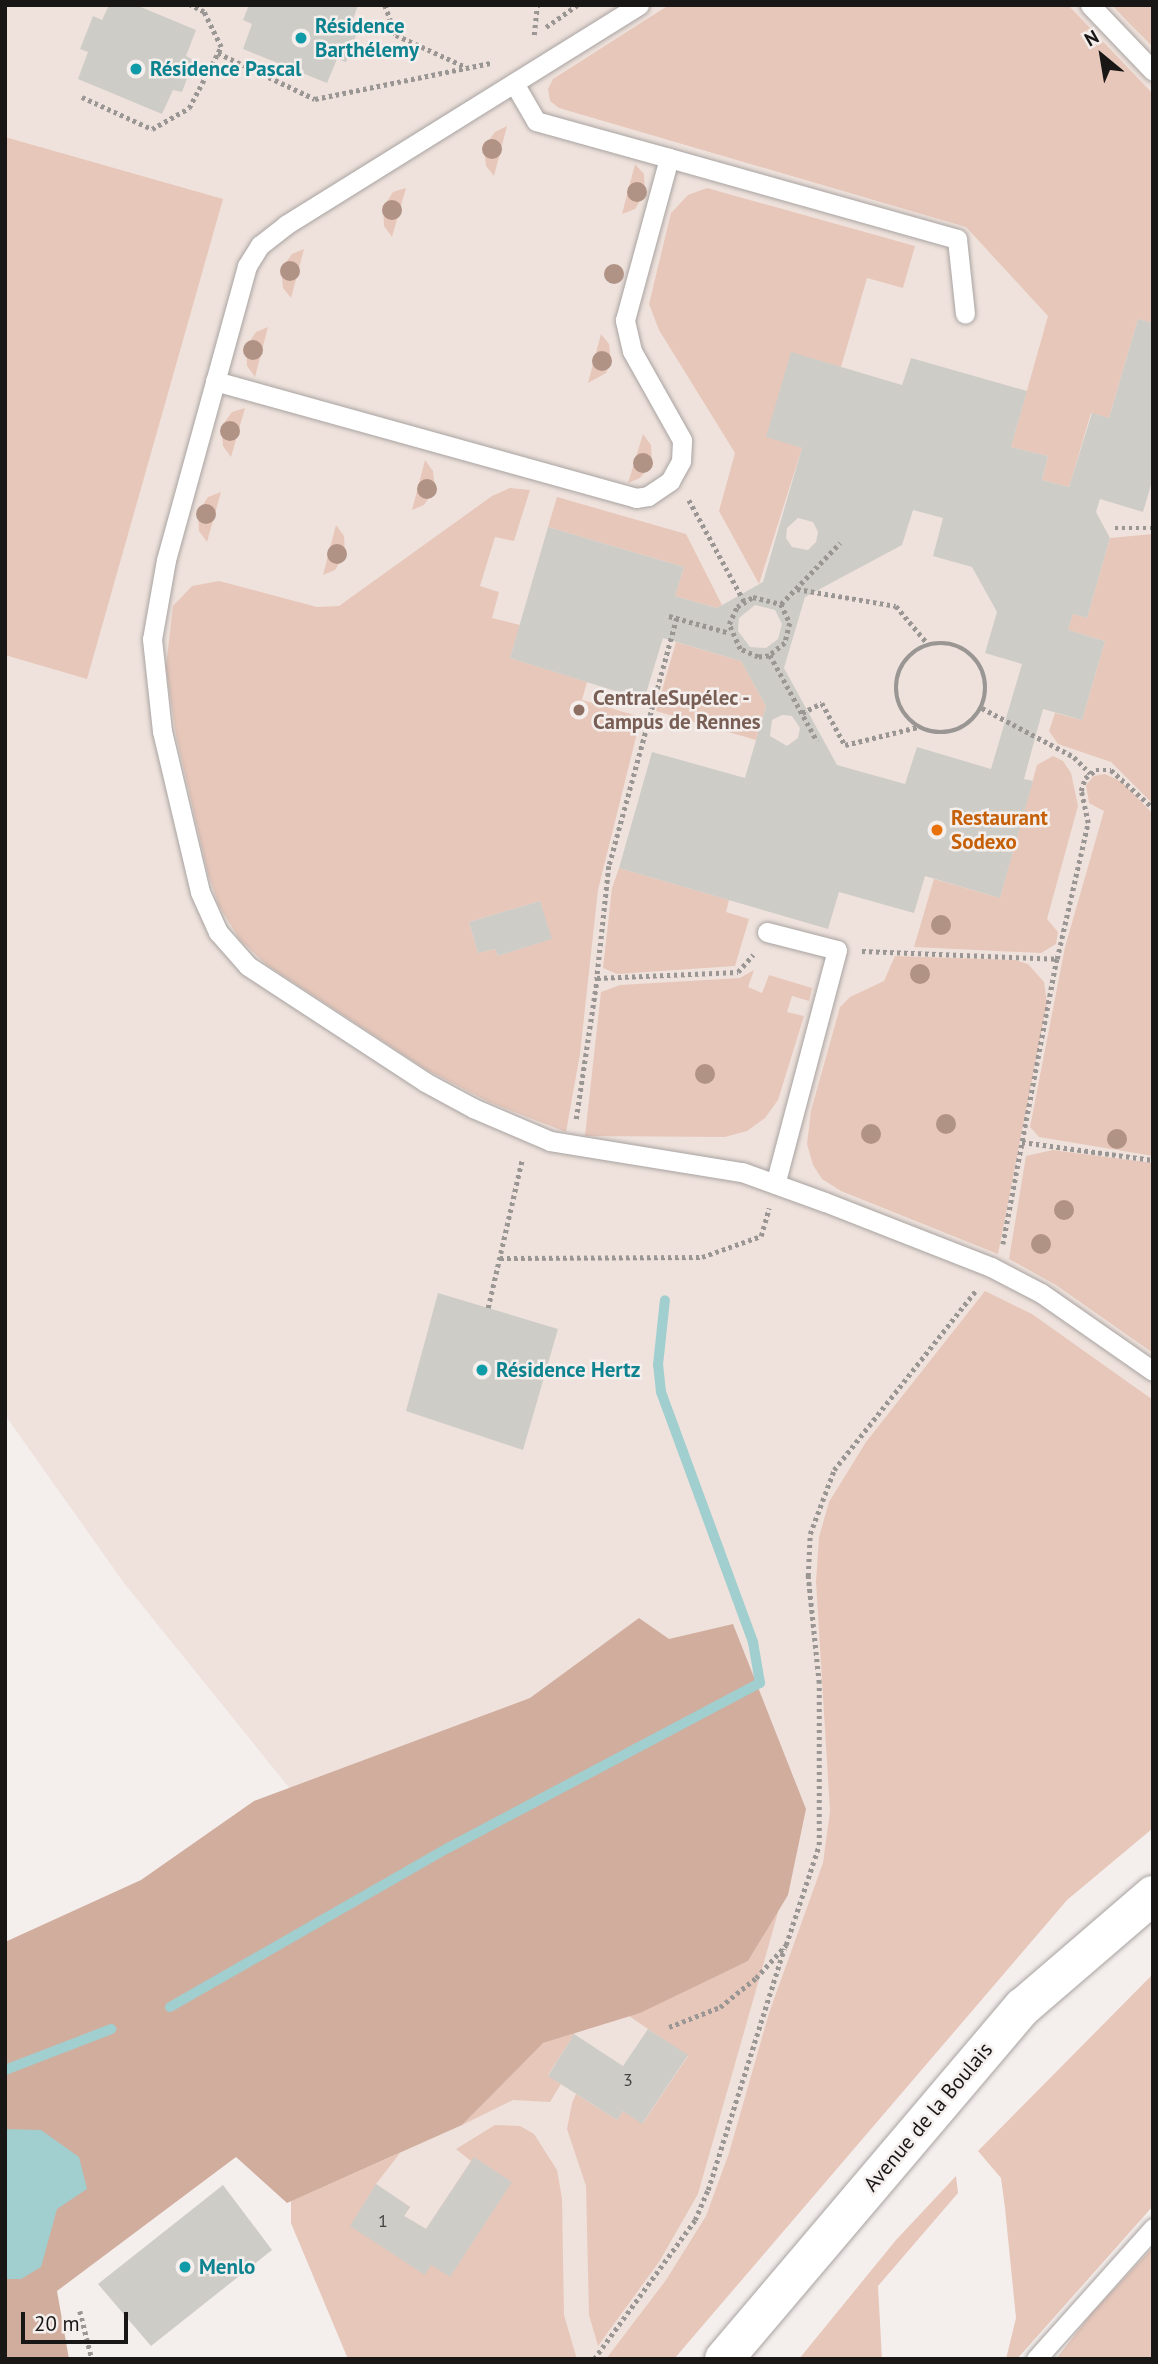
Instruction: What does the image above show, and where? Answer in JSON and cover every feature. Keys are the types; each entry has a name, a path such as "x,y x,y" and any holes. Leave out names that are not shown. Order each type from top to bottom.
{"street":[{"name":"Avenue de la Boulais","path":"724,2359 1023,2007 1153,1895"}],"lane":[{"path":"639,5 260,245 247,266 166,560 152,639 162,731 192,866 207,911 229,947 248,966 425,1082 536,1137 742,1172 775,1184 991,1267 1069,1311 1153,1371"},
{"path":"1090,5 1153,71"},
{"path":"511,85 536,121 957,239 965,314"},
{"path":"215,381 636,498 659,490 674,474 682,453 678,427 635,357 625,320 669,158"},
{"path":"767,932 837,950 775,1184"},
{"path":"1036,2359 1153,2228"}],"path":[{"path":"82,97 152,130 190,108 221,47 204,12 190,5"},
{"path":"385,5 396,36 466,67"},
{"path":"534,35 537,5"},
{"path":"218,53 315,99 495,61 511,85"},
{"path":"674,474 744,601"},
{"path":"1115,528 1153,528"},
{"path":"781,604 840,543"},
{"path":"796,589 897,606 928,645"},
{"path":"669,616 730,633 748,654 770,655 785,643 790,623 781,604 763,597 744,601 732,615 730,633"},
{"path":"572,1145 597,978 609,866 677,618"},
{"path":"943,642 972,654 986,679 982,708 961,729 932,732 918,727 899,706 897,677 903,663 928,645 943,642"},
{"path":"770,655 817,741"},
{"path":"802,713 822,703 845,745 918,727"},
{"path":"982,708 1074,757 1090,773"},
{"path":"1090,773 1111,770 1153,808"},
{"path":"594,2359 695,2220 708,2190 819,1845 818,1684 808,1576 810,1534 834,1470 991,1267 1002,1249 1057,959 1088,823 1081,791 1090,773"},
{"path":"597,978 738,972 767,932"},
{"path":"837,950 1057,959"},
{"path":"1022,1142 1153,1160"},
{"path":"488,1308 524,1153"},
{"path":"500,1258 702,1257 761,1236 775,1184"},
{"path":"669,2027 720,2007 756,1978 786,1945"},
{"path":"80,2311 92,2359"}],"shaded area":[{"name":"CentraleSupélec - Campus de Rennes","path":"5,5 1153,5 1153,1828 1067,1900 674,2359 348,2359 291,2223 291,1790 124,1583 5,1415"},
{"path":"669,5 1068,5 1153,94 1153,323 1138,319 1109,418 1091,413 1069,487 1042,480 1048,456 1011,447 1048,316 966,227 559,108 550,101 548,89 553,79"},
{"path":"1112,5 1153,5 1153,47 1129,23"},
{"path":"507,126 494,176 486,166 484,147 495,132"},
{"path":"5,137 223,199 87,679 5,655"},
{"path":"635,164 644,174 645,193 635,209 622,214"},
{"path":"406,188 392,237 384,226 383,208 393,192"},
{"path":"707,188 915,246 903,288 867,278 841,367 791,353 767,436 802,448 759,584 719,511 735,453 659,330 649,304 671,213 688,195"},
{"path":"304,249 291,298 283,288 281,269 292,254"},
{"path":"268,327 255,377 247,366 246,347 256,332"},
{"path":"601,334 609,344 611,362 606,373 588,383"},
{"path":"245,408 231,457 223,446 221,427 232,412"},
{"path":"643,434 651,445 652,464 640,478 628,483"},
{"path":"425,460 433,471 435,489 424,505 412,510"},
{"path":"510,488 530,490 514,541 495,537 480,586 499,592 492,618 520,625 510,658 587,682 582,700 641,717 598,890 580,1054 566,1132 489,1102 427,1070 267,965 240,940 219,906 208,874 176,735 166,667 173,606 192,586 219,581 317,607 339,606 492,496","holes":["540,901 551,939 498,956 495,949 478,953 469,922"]},
{"path":"221,492 207,542 199,531 198,512 208,497"},
{"path":"557,497 686,534 722,605 717,608 675,596 684,567 548,527"},
{"path":"336,525 344,536 345,554 335,570 323,575"},
{"path":"1153,534 1153,804 1111,762 1058,744 1049,731 1055,713 1082,720 1105,641 1068,630 1073,614 1087,618 1110,538"},
{"path":"676,642 741,661 766,706 756,740 656,711"},
{"path":"1053,756 1063,761 1071,773 1078,806 1047,919 1058,932 1056,944 1041,953 914,947 934,879 1000,898 1037,765"},
{"path":"1105,774 1122,782 1153,814 1153,1156 1039,1137 1030,1127 1065,947 1104,811 1089,803 1086,785 1094,776"},
{"path":"619,868 729,900 726,912 749,919 735,966 617,974 603,968 612,888"},
{"path":"895,956 1015,960 1028,964 1044,982 1047,1003 998,1254 841,1191 822,1179 813,1165 807,1144 811,1111 840,1007 850,997 884,981"},
{"path":"754,970 748,987 762,993 769,975 812,988 809,1001 792,996 787,1012 804,1016 778,1100 765,1118 747,1131 725,1137 585,1136 601,992 620,985 740,978"},
{"path":"1053,1150 1153,1163 1153,1353 1056,1285 1009,1259 1026,1156"},
{"path":"985,1291 1032,1314 1153,1400 1153,1828 1067,1900 674,2359 606,2359 666,2280 706,2216 729,2153 769,2013 823,1863 830,1811 816,1582 819,1537 829,1502 866,1442"},
{"path":"639,1618 669,1639 733,1624 806,1809 788,1895 748,1961 640,2013 543,2043 462,2125 287,2203 236,2157 57,2291 69,2359 5,2359 5,1942 141,1880 254,1801 530,1698"},
{"path":"779,1909 698,2194 659,2262 598,2346 589,2315 586,2186 567,2129 572,2103 576,2094 617,2120 623,2111 643,2123 688,2056 629,2016 748,1961"},
{"path":"1153,1974 1153,2206 1017,2359 1006,2359 1016,2318 1001,2178 978,2151"},
{"path":"575,2033 548,2075 561,2084 550,2102 513,2100 462,2125 542,2043"},
{"path":"495,2125 520,2126 534,2134 557,2170 562,2198 564,2315 577,2359 348,2359 291,2223 291,2201 400,2153 376,2184 410,2207 404,2216 426,2229 471,2161 456,2149"},
{"path":"956,2176 958,2193 878,2286 882,2359 799,2359 896,2240"},
{"path":"1153,2247 1153,2359 1056,2359 1091,2314"}],"water":[{"path":"5,2129 41,2130 79,2157 87,2189 57,2209 41,2267 21,2279 5,2279"}],"building":[{"name":"Résidence Pascal","path":"109,5 136,5 196,30 186,56 194,60 182,92 173,90 162,114 78,79 88,52 80,49 93,16 102,20"},
{"name":"Résidence Barthélemy","path":"249,5 358,5 351,25 359,27 346,62 337,59 327,83 243,49 252,24 243,20"},
{"path":"1138,319 1153,323 1153,478 1143,512 1100,499 1096,512 1110,538 1087,618 1073,614 1068,630 1105,641 1082,720 1043,709 1024,779 1033,781 1000,898 925,876 914,913 839,892 828,929 619,868 652,752 745,778 766,706 741,661 663,638 644,700 510,658 548,527 684,567 675,596 717,608 763,582 802,448 766,437 791,352 902,385 911,358 1027,391 1011,447 1048,456 1042,480 1069,487 1092,413 1109,418","holes":["913,510 943,518 933,556 972,567 997,612 985,653 1022,664 991,769 917,747 905,784 837,765 784,668 805,597 902,545","798,518 813,522 818,532 816,542 808,550 792,547 786,538 787,528","755,605 775,610 782,624 778,639 766,648 750,647 738,631 739,618","782,715 792,716 800,728 798,738 787,746 770,736 772,720"]},
{"path":"540,901 552,939 498,956 495,949 478,953 469,922"},
{"name":"Résidence Hertz","path":"438,1293 558,1329 523,1450 406,1411"},
{"path":"648,2029 688,2055 642,2124 623,2111 617,2120 548,2076 574,2034 623,2066"},
{"path":"474,2157 512,2182 450,2277 431,2265 425,2275 350,2226 376,2184 410,2207 404,2216 426,2229"},
{"name":"Menlo","path":"223,2185 272,2250 151,2346 98,2284"}],"waterway":[{"path":"170,2007 448,1848 760,1683 753,1642 661,1392 658,1365 665,1300"},
{"path":"5,2070 111,2029"}],"place":[{"name":"Résidence Barthélemy","path":"301,38"},
{"name":"Résidence Pascal","path":"136,69"},
{"name":"CentraleSupélec - Campus de Rennes","path":"579,710"},
{"name":"Restaurant Sodexo","path":"937,830"},
{"name":"Résidence Hertz","path":"482,1370"},
{"name":"Menlo","path":"185,2267"}]}
